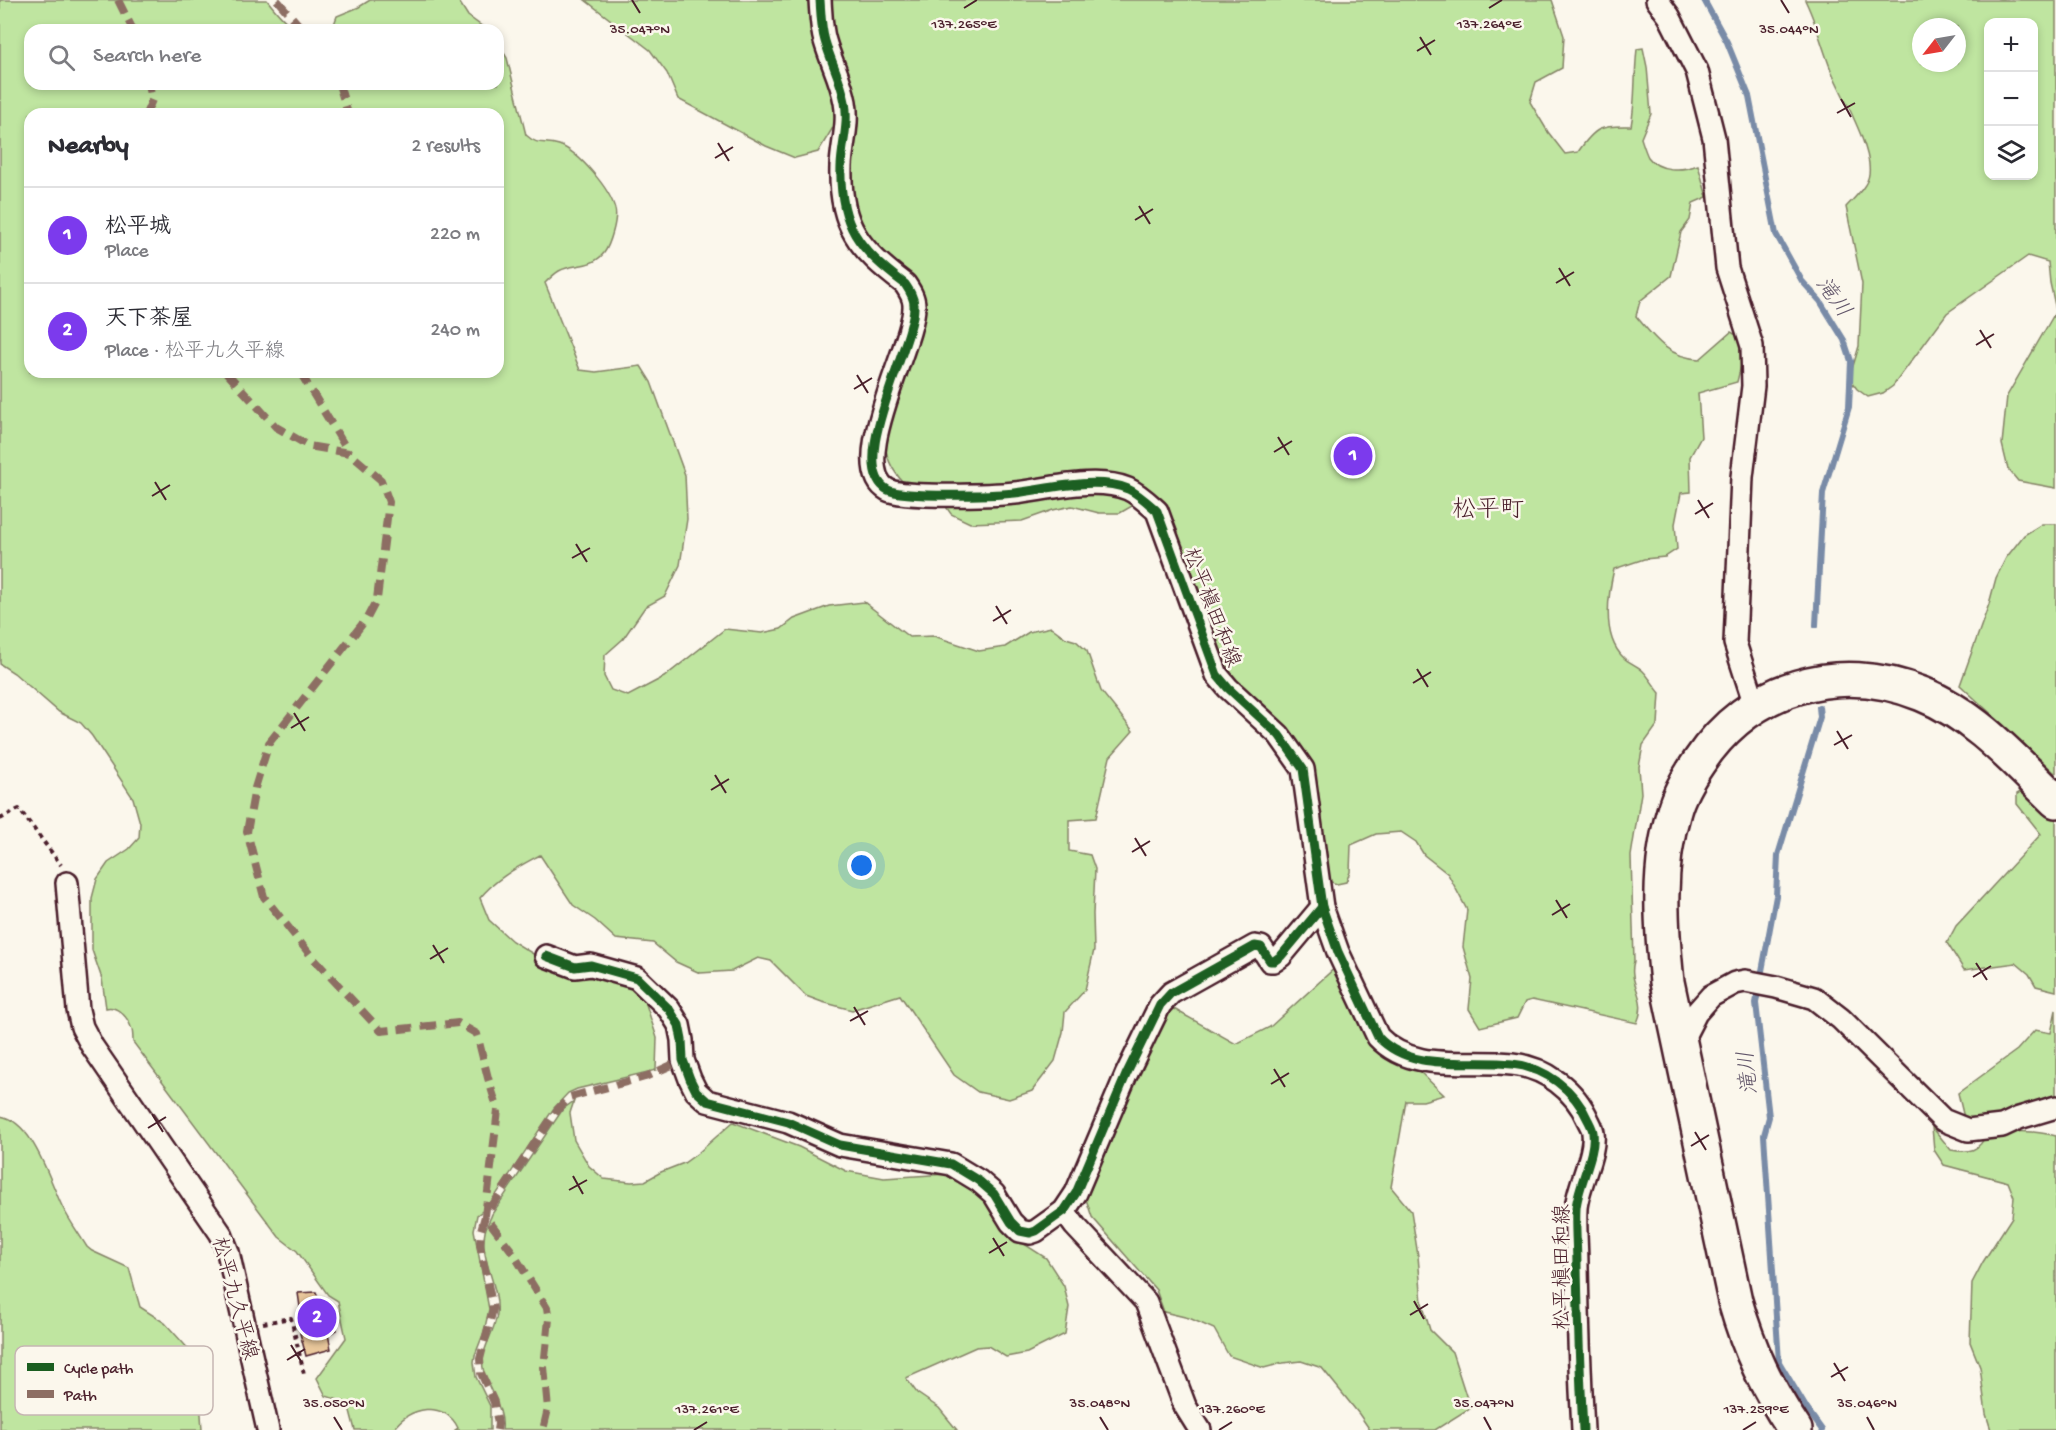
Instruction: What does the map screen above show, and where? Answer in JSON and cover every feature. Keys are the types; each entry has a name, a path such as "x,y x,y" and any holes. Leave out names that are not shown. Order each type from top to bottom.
{"highway":[{"path":"1795,1430 1773,1395 1746,1337 1735,1301 1700,1127 1667,982 1662,936 1661,894 1671,822 1685,782 1711,744 1734,720 1755,705 1791,688 1828,681 1857,679 1894,684 1945,705 1971,722 1997,744 2056,801"}],"street":[{"name":"松平槇田和線","path":"820,0 825,42 838,75 845,104 846,124 841,166 842,202 846,216 858,241 905,284 911,292 914,304 908,341 878,426 874,470 888,490 906,494 997,495 1096,483 1114,485 1130,490 1157,511 1217,675 1279,735 1303,768 1322,907 1338,952 1378,1037 1388,1048 1402,1055 1432,1062 1502,1063 1534,1068 1550,1076 1578,1101 1587,1116 1594,1132 1576,1207 1578,1330 1583,1430"},
{"path":"1657,0 1669,16 1697,71 1714,138 1727,268 1752,346 1753,386 1742,477 1735,643 1755,705"},
{"name":"松平九久平線","path":"66,877 78,1010 82,1027 92,1046 221,1234 228,1252 268,1430"},
{"path":"546,956 575,966 591,965 637,978 653,992 669,1010 678,1025 682,1040 683,1060 696,1091 707,1101 788,1122 840,1145 951,1164 979,1181 994,1194 1011,1222 1020,1231 1030,1233 1064,1211 1080,1187 1126,1076 1160,1005 1172,993 1255,946 1261,947 1270,961 1274,961 1281,956 1322,907"},
{"path":"1680,1044 1696,1013 1711,996 1735,983 1745,981 1814,998 1841,1019 1935,1113 1943,1120 1960,1128 1968,1130 2002,1126 2019,1118 2056,1107"},
{"path":"1064,1211 1075,1226 1146,1302 1185,1406 1200,1430"}],"path":[{"path":"0,819 19,809 66,877"},
{"path":"244,1326 291,1318 304,1374"}],"green space":[{"path":"0,0 267,0 290,24 24,24 24,90 504,90 504,53 526,135 538,142 559,145 575,155 593,172 607,192 616,213 609,244 599,258 588,264 565,268 545,283 580,370 596,372 641,366 651,382 685,475 687,519 680,565 665,596 645,607 623,639 605,655 604,676 611,690 628,696 664,677 725,629 762,633 781,629 794,619 829,606 864,602 909,637 934,636 979,651 1005,647 1029,632 1051,627 1066,638 1076,641 1087,651 1101,691 1133,731 1110,757 1096,818 1069,820 1069,851 1090,855 1095,869 1094,950 1085,990 1065,1012 1063,1032 1055,1061 1032,1091 1009,1099 978,1092 954,1075 900,995 852,1010 806,996 771,961 758,958 732,971 700,973 676,962 653,943 616,939 595,920 573,905 540,855 493,885 480,898 489,920 512,941 543,960 626,984 645,1001 657,1038 656,1070 568,1093 554,1108 488,1207 477,1215 474,1230 489,1309 474,1362 476,1377 490,1406 490,1430 455,1430 458,1428 444,1413 426,1410 417,1411 408,1416 393,1430 355,1430 348,1403 326,1396 317,1378 346,1338 338,1301 328,1295 297,1251 279,1237 133,1042 132,1029 124,1015 114,1008 106,1008 102,979 92,950 92,898 97,879 108,863 129,849 139,838 140,823 133,798 81,723 59,712 14,673 0,664"},
{"path":"370,0 458,0 468,16 479,24 334,24 337,16"},
{"path":"585,0 814,0 833,77 837,121 818,152 795,158 766,146 678,99 667,73 650,50"},
{"path":"825,0 1552,0 1564,36 1562,68 1536,82 1530,102 1548,132 1565,154 1578,152 1589,137 1600,129 1612,126 1631,126 1637,49 1643,48 1651,114 1641,138 1647,155 1653,162 1664,168 1678,169 1698,165 1707,197 1693,203 1690,220 1681,232 1671,276 1640,301 1636,316 1656,339 1680,355 1700,359 1731,332 1740,337 1744,353 1737,382 1698,393 1701,437 1690,457 1691,492 1681,493 1675,524 1677,549 1665,557 1644,559 1614,569 1608,603 1609,627 1617,649 1626,660 1643,671 1660,693 1658,724 1643,745 1639,767 1641,793 1631,856 1633,977 1641,1006 1637,1023 1532,1000 1525,1002 1517,1018 1480,1027 1469,1009 1472,979 1463,947 1467,910 1448,874 1424,855 1416,842 1401,832 1376,834 1351,845 1350,872 1346,882 1337,884 1322,879 1317,851 1322,815 1317,796 1231,683 1136,485 999,488 907,487 901,480 889,462 883,431 921,325 858,233"},
{"path":"1805,0 2056,0 2056,310 2048,262 2028,256 1947,313 1893,386 1883,393 1868,397 1851,381 1859,346 1862,284 1846,207 1866,183 1869,163 1861,136 1831,70"},
{"path":"2056,311 2056,488 2018,481 2008,469 2002,444 2007,396"},
{"path":"1091,489 1139,502 1120,513 1099,513 1072,506 1022,521 970,523 951,514 942,501"},
{"path":"2042,524 2056,524 2056,774 1960,685 1996,578 2006,558 2024,535"},
{"path":"2024,790 2056,816 2056,991 2036,986 2029,974 2016,963 1964,970 1947,943 1956,926 2041,834 2017,804 2017,794"},
{"path":"1337,966 1395,1058 1419,1071 1444,1095 1423,1101 1406,1101 1391,1187 1411,1211 1422,1303 1430,1330 1452,1352 1470,1408 1435,1430 1370,1430 1322,1368 1301,1361 1264,1368 1229,1356 1214,1329 1189,1318 1164,1312 1156,1290 1092,1217 1085,1196 1158,1022 1172,1008 1236,1044 1270,1027"},
{"path":"2056,1010 2056,1102 1998,1119 1964,1118 1958,1093 2017,1050 2035,1030 2051,1033"},
{"path":"574,1101 570,1113 574,1140 589,1166 604,1179 645,1181 684,1163 733,1122 799,1147 846,1171 884,1178 947,1174 994,1203 1021,1242 1046,1258 1064,1286 1069,1307 1065,1334 1027,1353 1006,1357 988,1346 976,1347 906,1378 917,1393 939,1408 957,1430 502,1430 501,1413 483,1368 484,1354 497,1314 496,1293 485,1252 485,1232 492,1214 563,1109"},
{"path":"0,1116 12,1120 31,1140 62,1206 87,1247 129,1268 140,1307 165,1323 186,1346 15,1346 15,1415 201,1415 202,1430 0,1430"},
{"path":"1932,1127 1951,1150 1957,1151 1977,1148 1987,1133 2022,1132 2056,1136 2056,1430 1991,1430 1986,1414 1980,1367 1970,1342 1972,1283 2012,1217 2014,1197 2008,1182 1944,1165 1934,1150"}],"building":[{"path":"316,1292 323,1308 330,1307 337,1330 328,1334 331,1349 306,1356 300,1333 303,1328 298,1293"}],"waterway":[{"name":"滝川","path":"1704,0 1727,42 1749,96 1776,234 1802,281 1820,301 1844,340 1851,361 1849,407 1823,493 1816,625"},
{"name":"滝川","path":"1819,707 1820,717 1778,855 1776,896 1756,1003 1769,1117 1764,1135 1779,1362 1822,1430"}],"marked path":[{"path":"118,0 130,24"},
{"path":"277,0 298,24"},
{"path":"149,108 152,100 150,90"},
{"path":"341,90 346,108"},
{"path":"231,378 276,427 309,446 349,453 381,480 389,502 377,599 367,618 269,743 255,788 247,832 264,897 312,957 381,1031 458,1023 477,1034 498,1110 485,1216 511,1250 547,1308 549,1319 544,1367 548,1409 543,1430"},
{"path":"304,378 349,453"},
{"path":"497,1430 494,1402 481,1373 480,1359 493,1309 480,1245 485,1216 558,1109 570,1097 645,1077 683,1060"}],"cycle path":[{"path":"820,0 821,21 827,49 845,102 841,187 848,220 864,247 905,284 914,302 912,323 877,431 874,456 877,477 888,490 897,493 929,495 1005,494 1087,483 1115,485 1140,496 1157,511 1217,675 1279,735 1303,769 1322,907 1338,952 1378,1037 1407,1056 1423,1060 1512,1064 1536,1070 1558,1082 1567,1090 1582,1109 1591,1126 1592,1150 1576,1208 1583,1430"},
{"path":"546,956 575,967 591,965 637,978 669,1009 679,1025 683,1060 696,1091 707,1101 788,1122 840,1145 951,1164 979,1181 994,1194 1011,1222 1020,1231 1030,1233 1064,1211 1076,1193 1126,1075 1160,1005 1171,993 1255,946 1261,947 1270,961 1274,961 1281,956 1322,907"}],"place":[{"name":"松平城","path":"1353,456"},
{"name":"天下茶屋","path":"317,1318"}],"district":[{"name":"松平町","path":"1488,508"}]}
